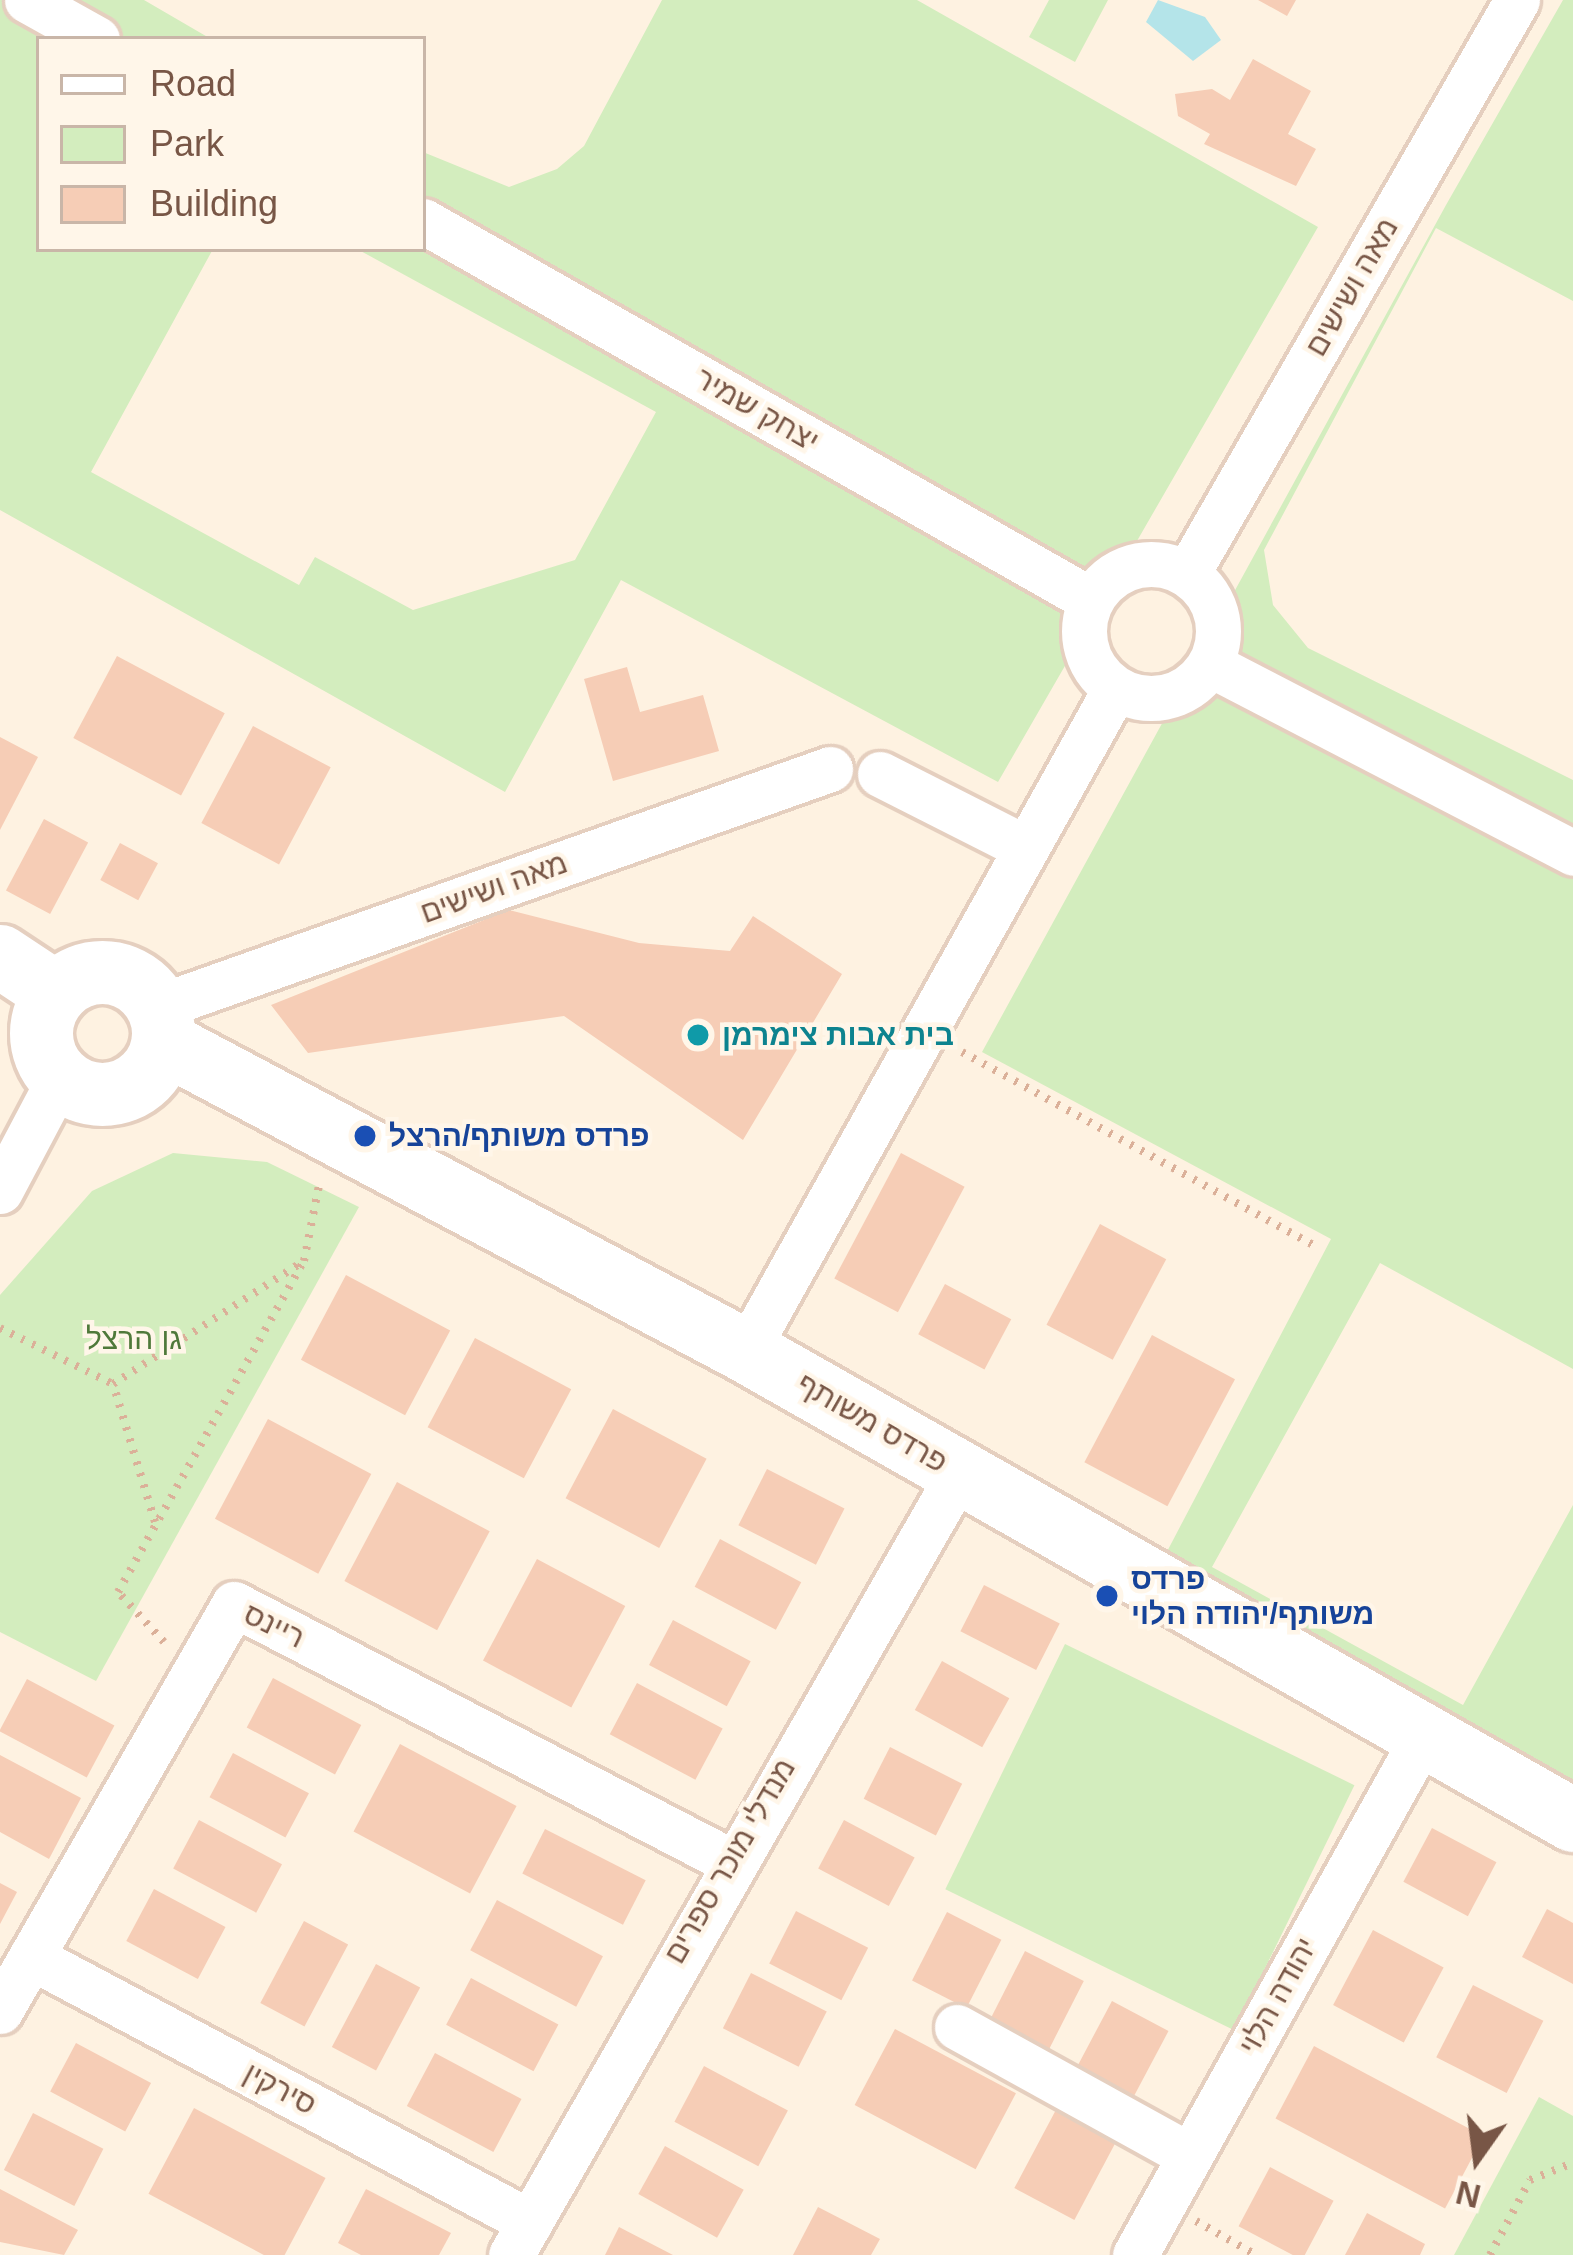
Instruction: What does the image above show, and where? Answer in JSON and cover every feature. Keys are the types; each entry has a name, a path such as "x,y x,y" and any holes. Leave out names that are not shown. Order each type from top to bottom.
{"street":[{"path":"27,0 92,36"},
{"name":"מאה ושישים","path":"1187,574 1517,0"},
{"name":"יצחק שמיר","path":"426,223 1091,600"},
{"path":"1129,567 1187,574 1218,621 1210,665 1173,695 1115,689 1084,639 1091,600 1129,567"},
{"path":"1210,665 1573,853"},
{"path":"746,1352 1115,689"},
{"name":"מאה ושישים","path":"160,1025 830,769"},
{"path":"880,773 1024,847"},
{"path":"0,956 56,993"},
{"path":"85,974 119,974 160,1025 130,1087 94,1093 60,1077 42,1045 56,993 85,974"},
{"name":"פרדס משותף","path":"160,1025 1573,1820"},
{"path":"0,1191 60,1077"},
{"name":"מנדלי מוכר ספרים","path":"520,2238 728,1860 959,1474"},
{"name":"ריינס","path":"0,2011 234,1604 728,1860"},
{"name":"יהודה הלוי","path":"1135,2255 1423,1737"},
{"name":"סירקין","path":"31,1957 520,2238"},
{"path":"957,2027 1189,2155"}],"path":[{"path":"924,1031 1317,1247"},
{"path":"194,1674 118,1592 304,1261 331,1124"},
{"path":"113,1384 304,1261"},
{"path":"0,1328 113,1384 156,1524"},
{"path":"1490,2255 1530,2180 1573,2163"},
{"path":"1164,2202 1256,2255"}],"green space":[{"path":"0,0 144,0 206,36 36,36 36,252 211,252 91,472 299,585 315,557 413,610 575,560 656,412 363,252 426,252 426,153 509,187 557,169 584,146 662,0 917,0 1318,227 998,782 621,580 505,792 0,510"},
{"path":"1049,0 1108,0 1075,62 1029,37"},
{"path":"1563,0 1573,0 1573,301 1436,228 1264,550 1273,605 1308,648 1573,780 1573,1369 1380,1263 1212,1567 1463,1705 1573,1505 1573,1792 1161,1563 1331,1239 982,1052 1446,205"},
{"name":"גן הרצל","path":"173,1153 267,1162 359,1207 96,1681 0,1632 0,1295 92,1191"},
{"path":"1065,1644 1354,1785 1235,2031 945,1889"},
{"path":"1539,2097 1573,2116 1573,2255 1454,2255"}],"water":[{"path":"1158,0 1205,17 1221,40 1193,61 1146,22"}],"building":[{"path":"1258,0 1296,0 1287,16"},
{"path":"1253,59 1311,91 1288,134 1316,149 1296,186 1204,144 1210,134 1178,116 1175,94 1212,89 1230,100"},
{"path":"117,656 225,713 181,795 73,738"},
{"path":"627,667 640,712 703,695 719,751 613,781 584,679"},
{"path":"253,726 331,767 279,864 201,823"},
{"path":"0,737 38,757 0,830"},
{"path":"44,819 88,842 50,914 6,891"},
{"path":"120,843 158,863 138,900 100,880"},
{"name":"בית אבות צימרמן","path":"509,910 639,943 730,951 753,916 842,974 743,1140 564,1016 308,1053 271,1005"},
{"path":"901,1153 965,1187 898,1312 834,1278"},
{"path":"1100,1224 1166,1259 1113,1360 1046,1325"},
{"path":"346,1275 450,1330 405,1415 301,1360"},
{"path":"945,1284 1011,1319 984,1370 918,1334"},
{"path":"1152,1335 1235,1379 1167,1506 1084,1462"},
{"path":"475,1338 571,1389 524,1478 428,1427"},
{"path":"613,1409 707,1459 659,1548 566,1498"},
{"path":"268,1419 371,1474 318,1574 215,1519"},
{"path":"767,1469 845,1508 816,1565 738,1525"},
{"path":"397,1482 490,1531 437,1630 344,1581"},
{"path":"720,1539 801,1582 776,1630 695,1587"},
{"path":"537,1559 625,1606 571,1707 483,1661"},
{"path":"984,1585 1060,1624 1036,1670 960,1631"},
{"path":"673,1620 751,1661 727,1706 649,1665"},
{"path":"942,1661 1009,1698 982,1747 915,1710"},
{"path":"273,1678 361,1725 335,1774 247,1727"},
{"path":"27,1679 114,1725 87,1778 0,1731"},
{"path":"637,1683 723,1729 695,1780 610,1734"},
{"path":"400,1744 517,1806 470,1893 354,1831"},
{"path":"890,1747 962,1784 936,1835 864,1799"},
{"path":"233,1753 309,1793 285,1838 210,1797"},
{"path":"0,1755 81,1798 49,1859 0,1832"},
{"path":"199,1820 282,1864 256,1913 173,1869"},
{"path":"844,1820 915,1858 889,1906 818,1869"},
{"path":"1432,1828 1496,1862 1468,1916 1403,1882"},
{"path":"545,1829 646,1880 623,1925 522,1874"},
{"path":"0,1883 17,1892 0,1924"},
{"path":"154,1889 226,1927 198,1979 126,1941"},
{"path":"497,1900 603,1956 576,2007 470,1950"},
{"path":"1547,1909 1573,1923 1573,1984 1522,1957"},
{"path":"796,1911 868,1948 841,2000 769,1964"},
{"path":"947,1912 1001,1940 966,2008 912,1981"},
{"path":"304,1921 348,1944 304,2027 260,2003"},
{"path":"1373,1930 1444,1968 1404,2043 1333,2005"},
{"path":"1025,1951 1084,1981 1047,2053 988,2023"},
{"path":"376,1964 420,1987 376,2070 332,2047"},
{"path":"751,1973 827,2012 799,2067 723,2028"},
{"path":"471,1978 558,2024 534,2071 446,2025"},
{"path":"1473,1985 1543,2021 1507,2093 1436,2057"},
{"path":"1112,2001 1169,2031 1131,2102 1074,2072"},
{"path":"895,2029 1016,2093 976,2169 855,2105"},
{"path":"76,2043 151,2083 125,2131 50,2092"},
{"path":"1314,2046 1484,2136 1445,2209 1276,2118"},
{"path":"435,2053 522,2099 493,2152 407,2106"},
{"path":"704,2066 788,2111 758,2166 674,2122"},
{"path":"1058,2106 1118,2138 1074,2220 1014,2188"},
{"path":"194,2108 326,2178 285,2255 264,2255 148,2194"},
{"path":"33,2113 103,2149 74,2206 4,2170"},
{"path":"665,2146 744,2190 717,2238 638,2194"},
{"path":"1270,2167 1334,2201 1305,2255 1293,2255 1239,2226"},
{"path":"0,2189 78,2230 64,2255 0,2242"},
{"path":"366,2189 451,2233 439,2255 361,2255 338,2243"},
{"path":"818,2207 880,2239 871,2255 793,2255"},
{"path":"1367,2213 1425,2244 1420,2255 1345,2255"},
{"path":"619,2227 673,2255 605,2255"}],"place":[{"name":"בית אבות צימרמן","path":"698,1035"},
{"name":"פרדס משותף/הרצל","path":"365,1136"},
{"name":"פרדס משותף/יהודה הלוי","path":"1107,1596"}]}
